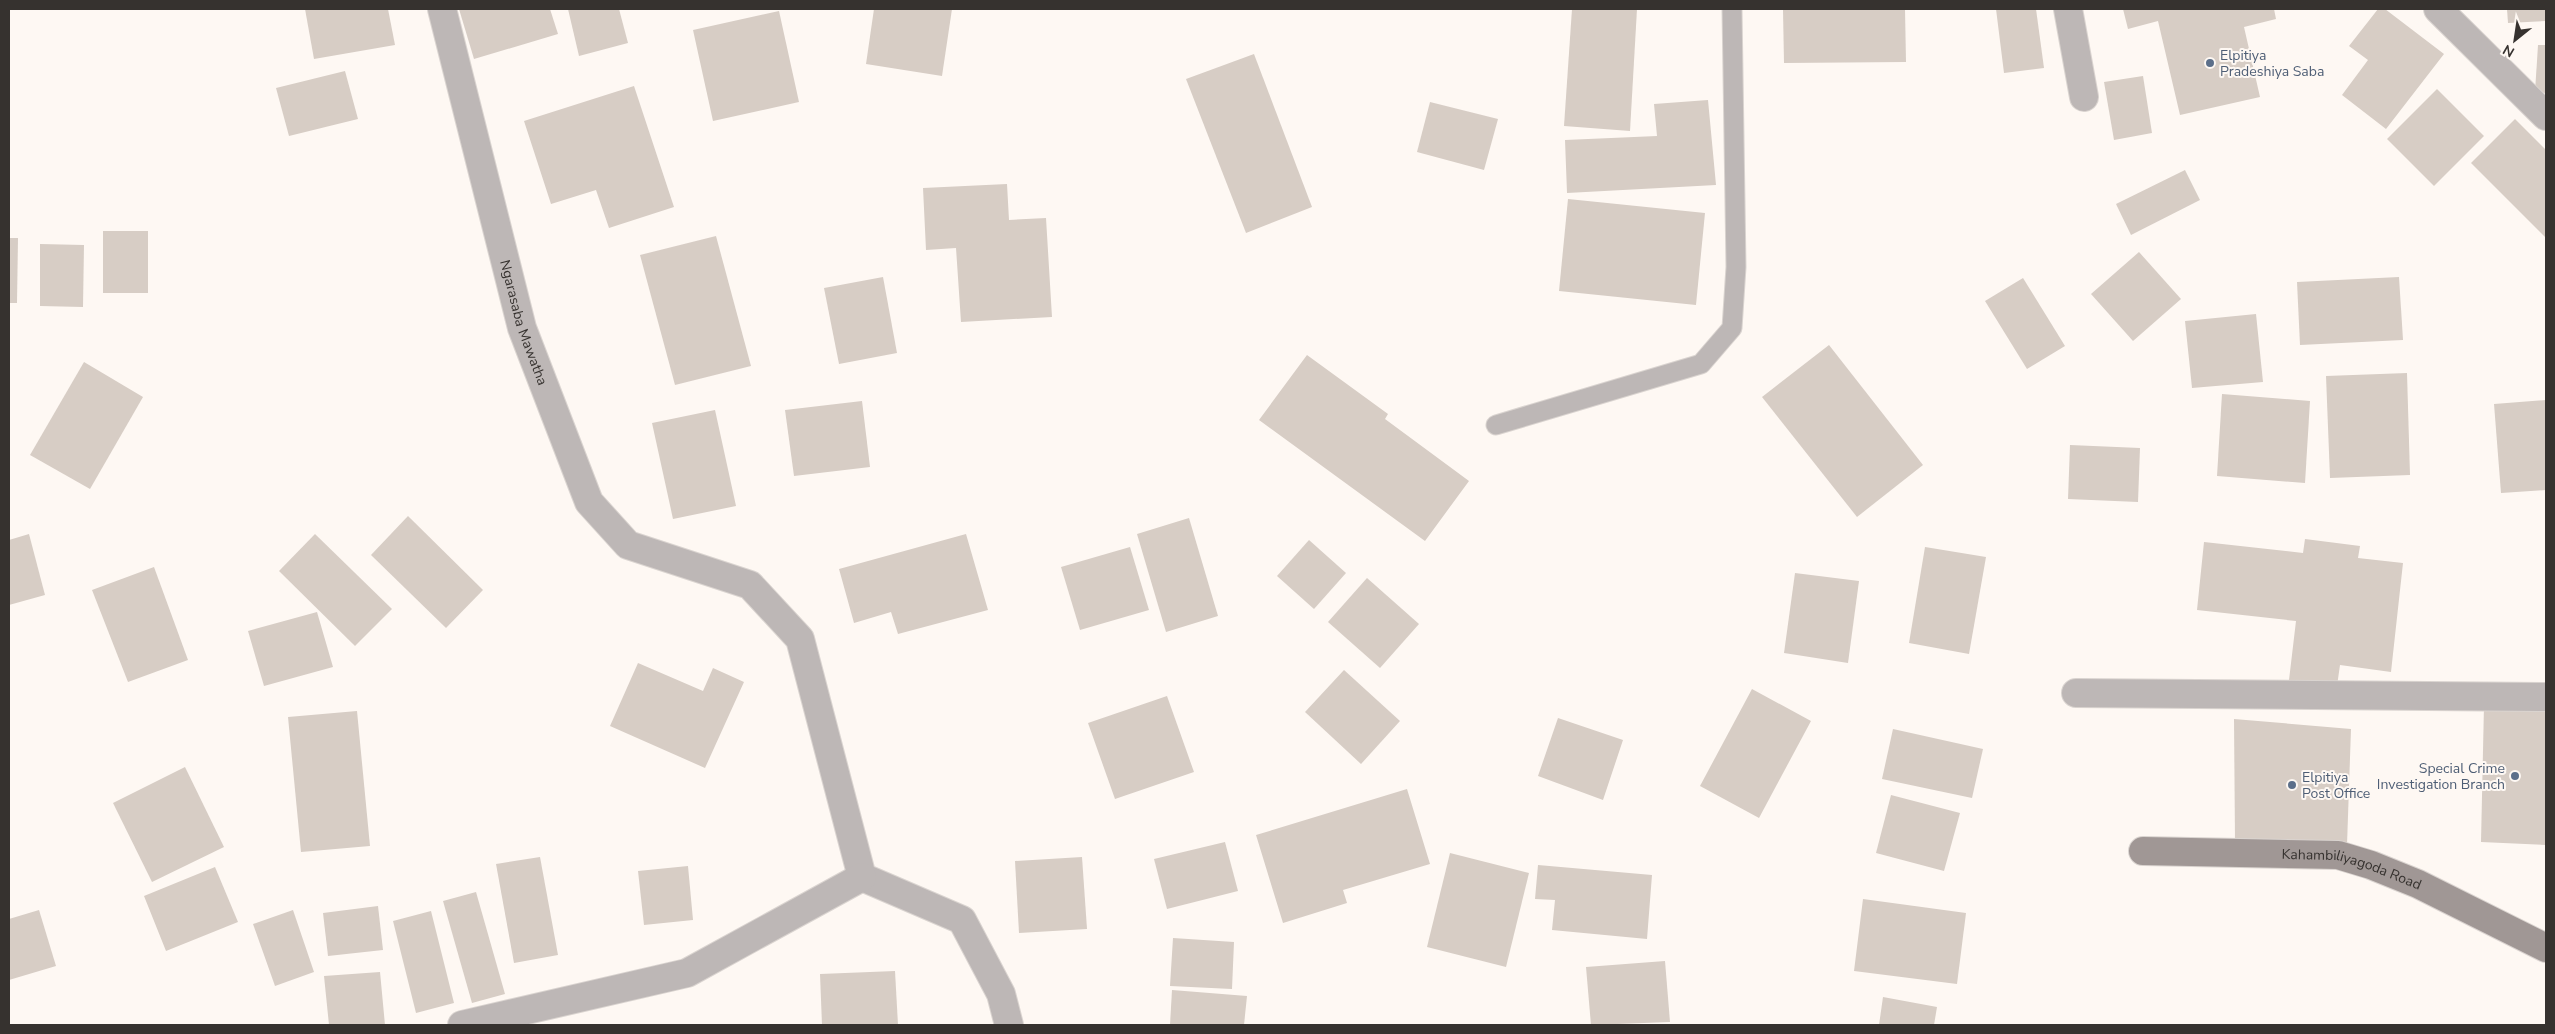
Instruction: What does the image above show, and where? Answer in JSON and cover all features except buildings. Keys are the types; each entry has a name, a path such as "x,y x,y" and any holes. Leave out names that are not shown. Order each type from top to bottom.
{"main road":[{"name":"Kahambiliyagoda Road","path":"2143,851 2338,855 2418,884 2546,948"}],"street":[{"name":"Ngarasaba Mawatha","path":"442,9 522,328 589,502 628,545 750,586 800,639 862,877"},
{"path":"2068,9 2084,98"},
{"path":"2438,9 2546,116"},
{"path":"2076,693 2546,697"},
{"path":"462,1025 687,973 862,877 962,920 1001,994 1009,1025"}],"lane":[{"path":"1496,424 1701,364 1732,328 1736,267 1732,9"}],"place":[{"name":"Elpitiya Pradeshiya Saba","path":"2210,63"},
{"name":"Special Crime Investigation Branch","path":"2515,776"},
{"name":"Elpitiya Post Office","path":"2292,785"}]}
